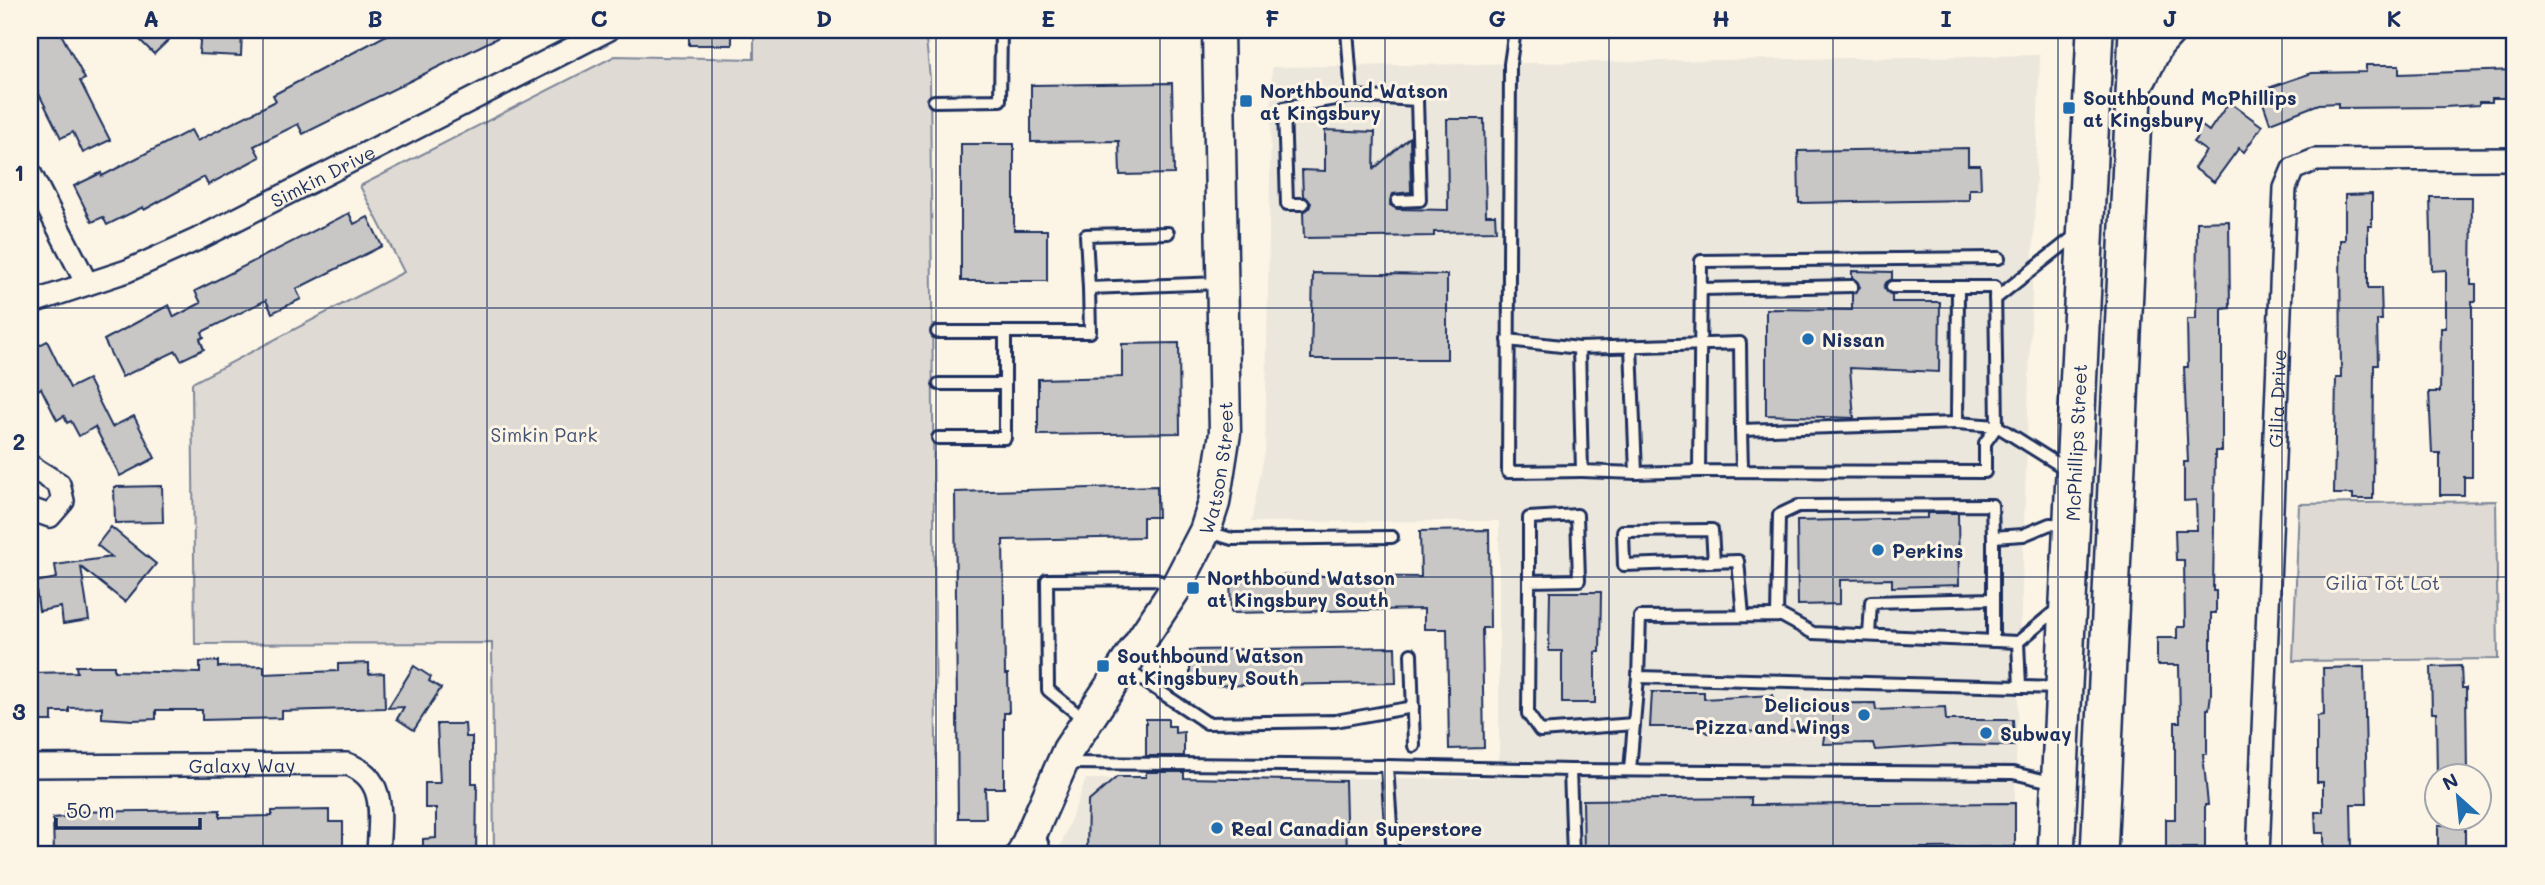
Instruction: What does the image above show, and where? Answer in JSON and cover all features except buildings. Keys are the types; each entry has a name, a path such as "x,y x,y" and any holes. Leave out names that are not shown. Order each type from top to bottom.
{"main road":[{"name":"McPhillips Street","path":"2056,855 2095,30"},
{"path":"2098,855 2137,30"},
{"path":"2135,87 2156,43 2168,30"},
{"path":"2066,652 2108,655"},
{"path":"2059,783 2102,783"}],"street":[{"name":"Simkin Drive","path":"30,303 127,271 196,240 608,30"},
{"name":"Watson Street","path":"1021,855 1062,763 1174,591 1205,531 1222,468 1226,433 1218,30"},
{"name":"Gilia Drive","path":"2259,855 2284,188 2293,169 2315,160 2515,159"},
{"path":"30,173 87,284"},
{"path":"30,466 59,484 64,501 50,516 30,509"},
{"name":"Galaxy Way","path":"30,766 347,764 362,769 374,784 379,796 378,855"}],"lane":[{"path":"933,101 1000,100 1001,30"},
{"path":"1347,30 1352,96"},
{"path":"1515,30 1510,64 1508,472 1636,473 1742,469 1985,472 1985,443 1997,426 1995,287 1892,286"},
{"path":"1303,204 1287,204 1284,108 1352,96 1418,100 1419,200 1397,201"},
{"path":"1995,299 2086,226"},
{"path":"937,332 1090,332 1086,235 1168,233"},
{"path":"1699,471 1701,261 1999,258"},
{"path":"1089,288 1223,283"},
{"path":"1701,289 1852,286"},
{"path":"1957,423 1958,287"},
{"path":"937,438 1005,438 1005,332"},
{"path":"1508,340 1579,348 1740,344 1742,469"},
{"path":"1631,346 1636,473"},
{"path":"1579,348 1582,471"},
{"path":"939,384 1005,384"},
{"path":"1741,430 1957,423 1997,426 2074,474"},
{"path":"1777,616 1779,515 1798,506 1992,505 1993,641"},
{"path":"1529,581 1579,580 1577,515 1529,518 1528,714 1540,730 1634,724"},
{"path":"1993,537 2022,535 2050,524 2071,526"},
{"path":"1714,562 1712,530 1623,531 1624,565 1714,562 1738,561 1742,616"},
{"path":"1205,531 1232,539 1392,537"},
{"path":"1087,722 1048,690 1047,580 1156,579 1174,591"},
{"path":"1869,635 1871,602 1993,600"},
{"path":"1630,770 1640,617 1777,616 1813,633 2018,642 2068,601"},
{"path":"2018,642 2020,687"},
{"path":"1411,654 1414,746"},
{"path":"1123,668 1207,723 1335,721 1413,707"},
{"path":"1638,677 2064,688"},
{"path":"1062,763 2013,774 2059,783"},
{"path":"1387,766 1393,855"},
{"path":"1570,770 1573,855"},
{"path":"1035,822 1046,855"}],"shaded area":[{"path":"2040,55 2013,855 1057,855 1086,779 1499,778 1499,521 1251,522 1265,451 1272,67"}],"green space":[{"name":"Simkin Park","path":"754,30 925,30 930,78 937,855 494,855 492,643 195,644 192,383 404,272 360,186 615,56 754,59"},
{"name":"Gilia Tot Lot","path":"2496,501 2498,659 2293,661 2299,504"}],"place":[{"name":"Northbound Watson at Kingsbury","path":"1246,101"},
{"name":"Southbound McPhillips at Kingsbury","path":"2069,108"},
{"name":"Nissan","path":"1808,339"},
{"name":"Perkins","path":"1878,550"},
{"name":"Northbound Watson at Kingsbury South","path":"1193,588"},
{"name":"Southbound Watson at Kingsbury South","path":"1103,666"},
{"name":"Delicious Pizza and Wings","path":"1864,715"},
{"name":"Subway","path":"1986,733"},
{"name":"Real Canadian Superstore","path":"1217,828"}]}
